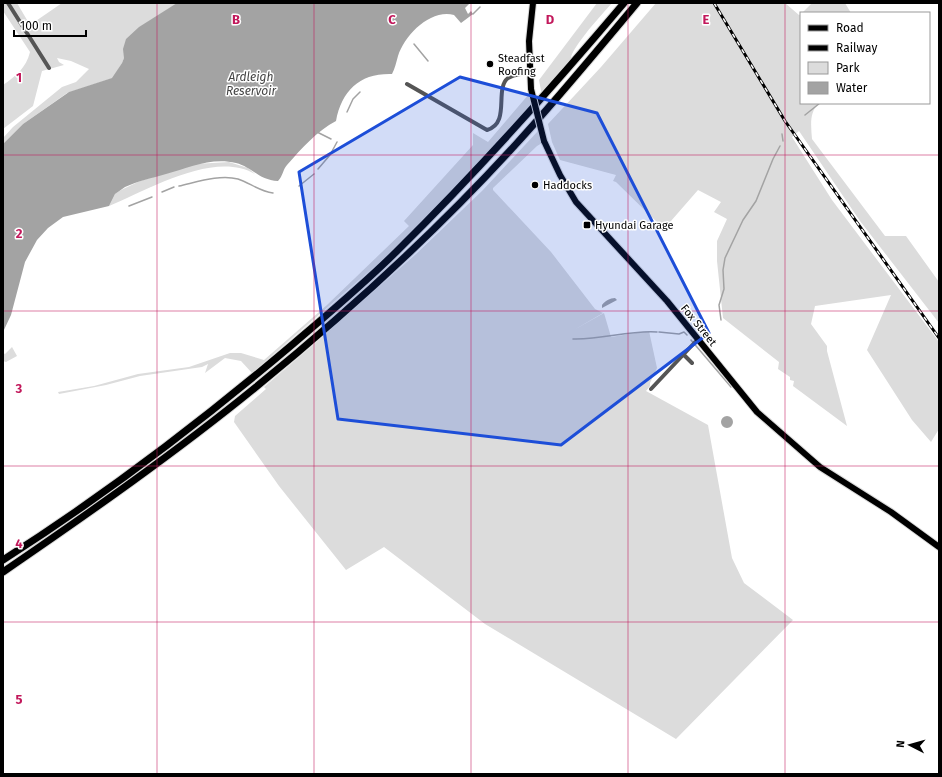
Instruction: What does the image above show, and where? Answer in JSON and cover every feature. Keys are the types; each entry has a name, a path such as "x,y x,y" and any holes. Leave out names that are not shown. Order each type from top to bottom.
{"highway":[{"path":"3,560 113,486 187,431 255,376 339,304 396,252 493,152 558,81 624,3"},
{"path":"3,572 111,497 191,438 258,385 352,304 453,209 515,145 568,86 637,3"}],"main road":[{"name":"Fox Street","path":"533,3 529,40 529,72 531,89 544,140 560,175 576,202 667,301 695,343 747,402 780,434 825,471 891,512 939,547"}],"street":[{"path":"8,3 49,68"},
{"path":"407,84 487,130 494,125 500,115 504,84 507,78 512,75 529,72"},
{"path":"651,389 695,343"},
{"path":"684,355 692,363"}],"highlighted area":[{"path":"460,77 597,113 709,333 561,445 338,419 299,172"}],"green space":[{"path":"3,3 17,3 30,25 62,3 178,3 140,27 135,32 122,63 113,78 67,93 23,124 3,144 3,138 13,127 62,87 76,82 89,69 71,61 57,58 59,62 64,65 42,71 33,106 3,129 3,85 20,71 26,63 30,52 3,11"},
{"path":"597,3 612,3 581,39 572,54 571,59 542,96 539,80"},
{"path":"656,3 785,3 800,14 800,104 818,104 812,115 812,139 885,236 906,236 939,282 939,323 860,221 799,131 792,137 832,200 939,342 939,429 931,442 912,420 867,350 891,295 815,306 811,324 827,346 827,351 847,426 793,386 794,381 790,380 790,377 778,369 779,362 723,318 717,261 717,241 727,219 714,212 721,202 698,190 664,229 616,182 613,181 616,175 560,160 552,142 548,124 601,67"},
{"path":"812,3 845,3 850,12 803,12"},
{"path":"529,94 532,111 404,241 252,373 241,361 225,358 205,373 208,364 202,367 140,376 106,385 59,394 58,392 94,386 138,374 189,367 230,353 241,353 264,360 327,305 409,226 404,221 473,145 473,133 488,142"},
{"path":"538,131 542,143 493,188 493,190 551,252 595,309 603,313 572,331 604,313 611,337 649,331 657,368 650,386 646,391 708,425 732,558 744,583 793,620 676,739 485,624 384,547 346,570 279,486 234,422 235,416 266,389 264,387 416,254 482,191"},
{"path":"229,162 248,168 255,174 239,168 220,167 201,169 181,175 109,206 115,194 140,181 195,164"},
{"path":"12,347 17,356 6,362 3,361 3,353 5,354"}],"water":[{"name":"Ardleigh Reservoir","path":"177,3 470,3 465,8 468,14 471,11 473,14 461,23 454,15 445,14 436,16 420,25 412,32 401,48 392,74 381,74 371,77 362,80 354,86 343,100 336,121 322,130 304,146 286,167 278,181 261,176 247,167 236,163 218,161 209,162 135,183 125,187 115,194 109,206 63,217 48,228 37,240 25,262 11,315 3,332 3,144 23,124 69,92 112,78 124,58 123,49 126,39 139,27"},
{"path":"615,298 617,300 602,308 602,305 606,301"},
{"path":"727,416 731,418 733,422 731,426 727,428 723,426 721,422 723,418"}],"waterway":[{"path":"473,14 480,7"},
{"path":"414,44 428,61"},
{"path":"347,112 353,99 360,92"},
{"path":"805,115 819,104"},
{"path":"317,132 331,139"},
{"path":"782,134 783,141"},
{"path":"318,169 330,155 337,142"},
{"path":"721,320 719,305 724,289 723,270 725,258 743,220 756,201 773,159 780,146"},
{"path":"299,186 314,174"},
{"path":"179,186 224,177 238,179 263,191 273,193"},
{"path":"162,192 174,187"},
{"path":"129,206 152,197"},
{"path":"573,339 594,338 636,332 657,332"},
{"path":"659,332 679,334 684,332 687,335"},
{"path":"691,340 731,387"}],"railway":[{"path":"714,3 785,121 939,338"}],"place":[{"name":"Steadfast Roofing","path":"490,64"},
{"name":"Haddocks","path":"535,185"},
{"name":"Hyundai Garage","path":"587,225"}]}
